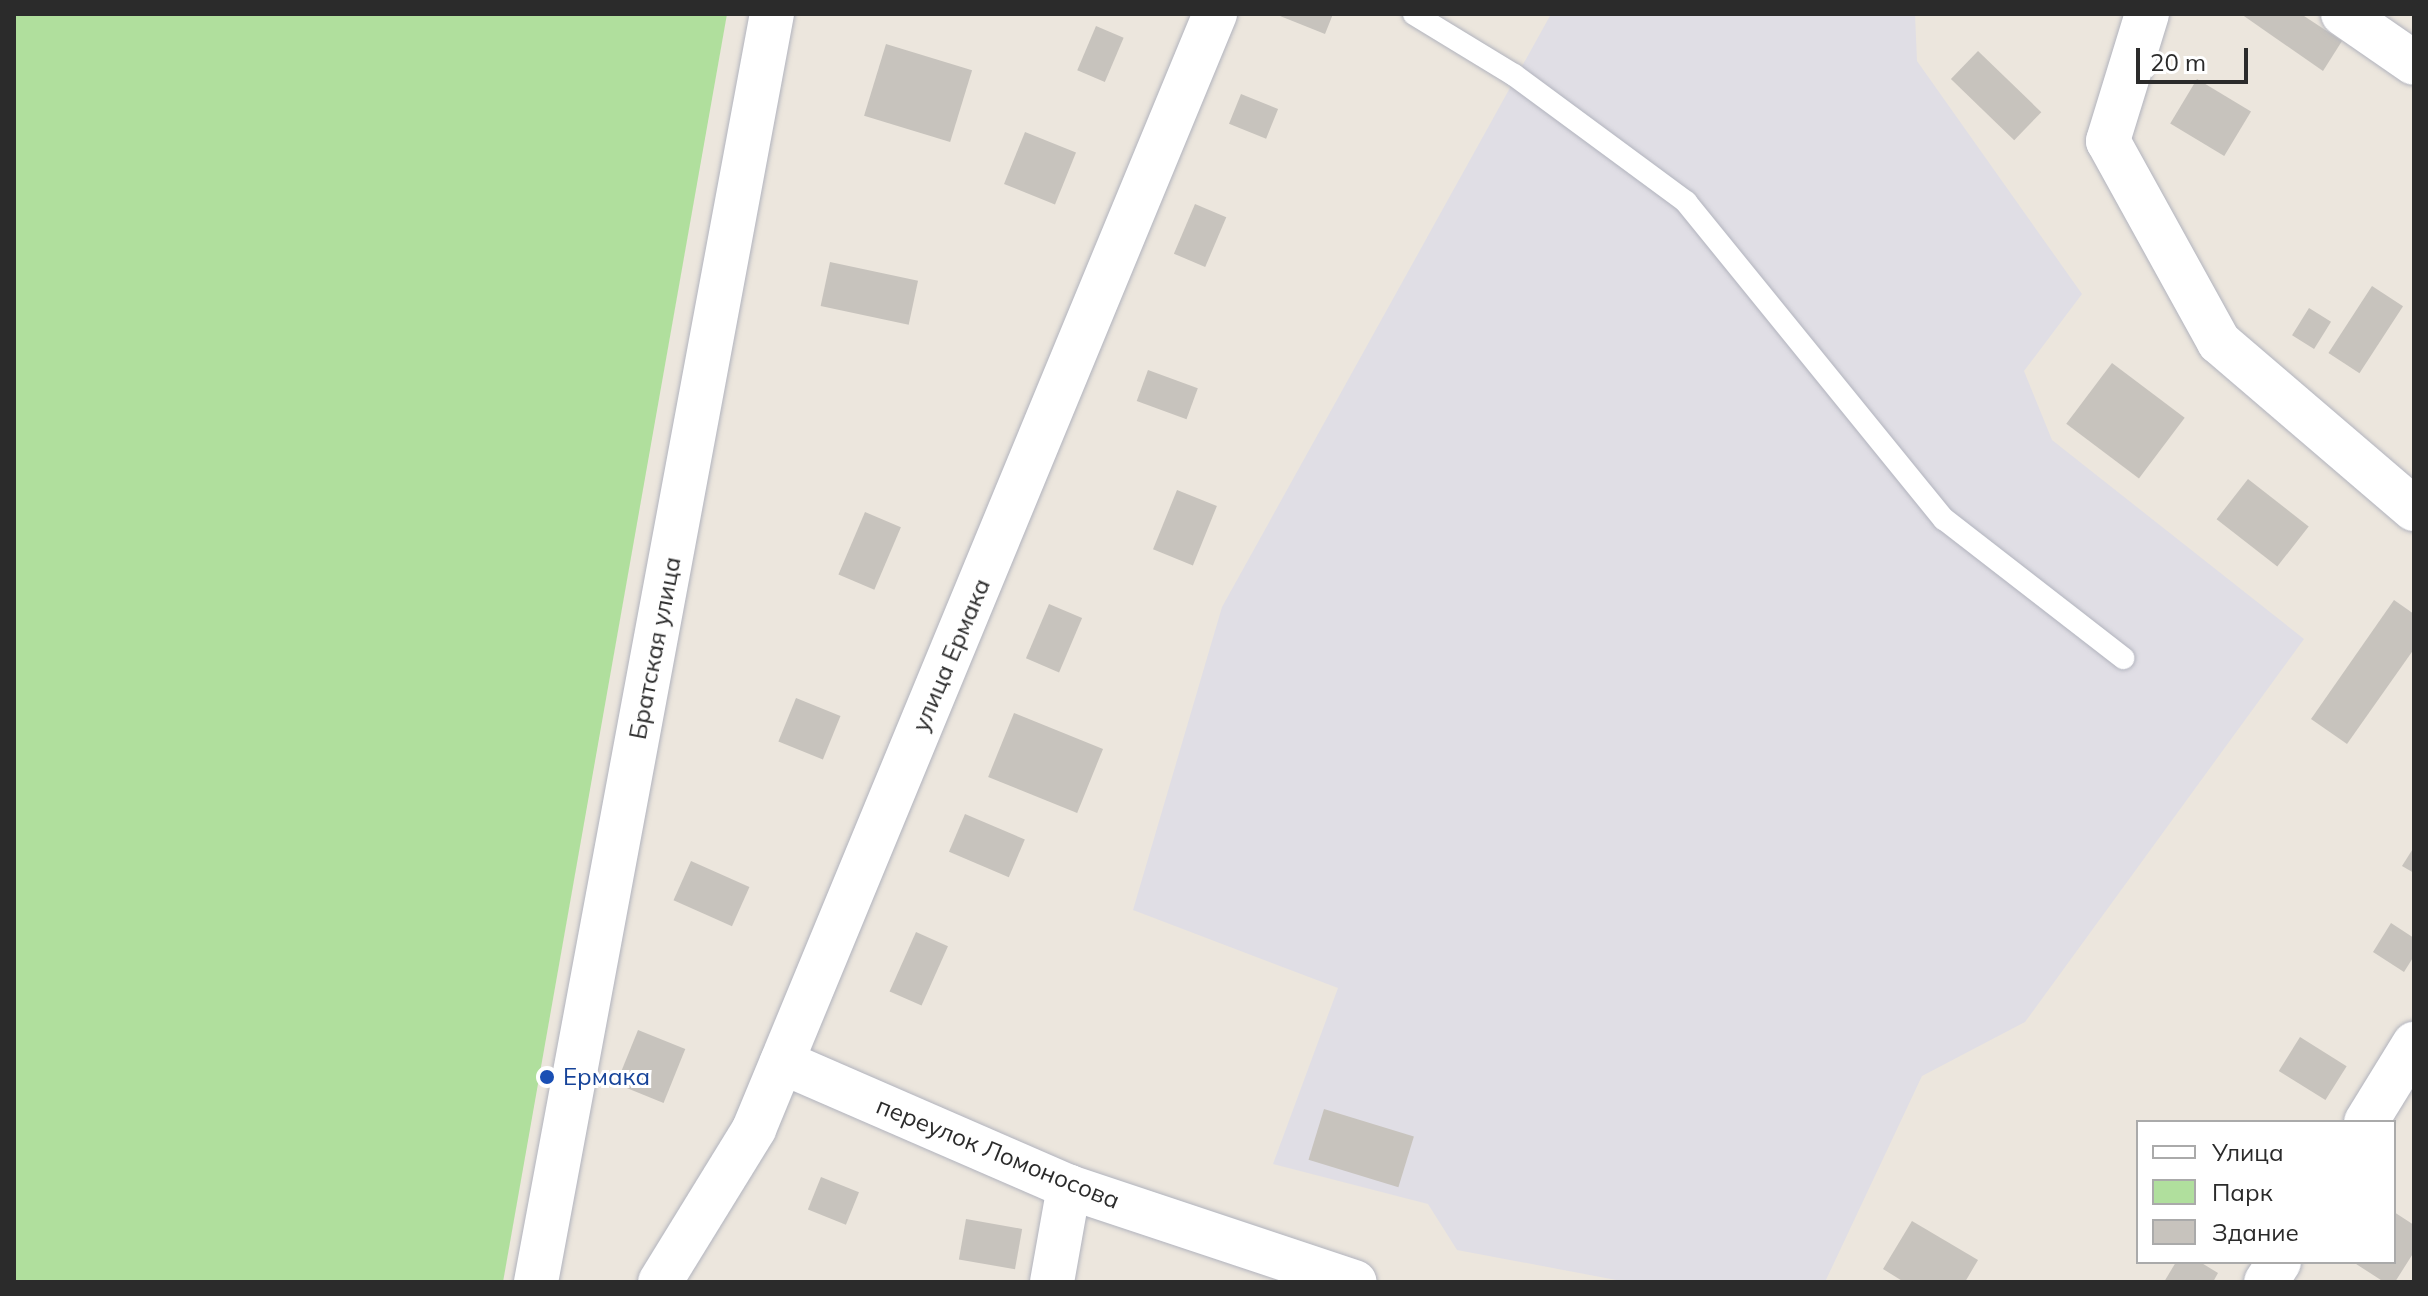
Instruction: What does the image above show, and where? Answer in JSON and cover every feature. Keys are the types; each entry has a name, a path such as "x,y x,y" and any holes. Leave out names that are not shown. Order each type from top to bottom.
{"street":[{"name":"Братская улица","path":"536,1282 772,14"},
{"name":"улица Ермака","path":"660,1282 754,1129 1215,14"},
{"path":"2343,14 2414,63"},
{"path":"2142,16 2108,141 2174,262 2219,342 2414,509"},
{"path":"2367,1120 2414,1044"},
{"name":"переулок Ломоносова","path":"782,1062 1069,1187 1355,1282"},
{"path":"1052,1282 1069,1187"},
{"path":"2266,1282 2278,1264"}],"lane":[{"path":"1414,14 1514,75 1686,202 1944,519 2123,658"}],"shaded area":[{"path":"1551,14 1915,14 1917,61 2082,294 2024,371 2052,440 2304,639 2025,1022 1922,1076 1825,1282 1627,1282 1457,1250 1428,1204 1273,1164 1338,988 1133,910 1222,607"}],"green space":[{"path":"14,14 727,14 503,1282 14,1282"}],"building":[{"path":"1275,14 1333,14 1325,34"},
{"path":"2241,14 2301,14 2342,41 2323,71"},
{"path":"1096,26 1124,38 1105,82 1077,70"},
{"path":"886,44 972,70 950,142 864,116"},
{"path":"1978,51 2041,112 2014,140 1951,79"},
{"path":"2197,79 2251,111 2224,156 2170,124"},
{"path":"1241,94 1278,109 1266,139 1229,124"},
{"path":"1025,132 1076,153 1055,205 1004,184"},
{"path":"1195,204 1226,217 1205,267 1174,254"},
{"path":"830,262 918,281 909,325 821,306"},
{"path":"2372,286 2403,306 2359,373 2328,353"},
{"path":"2309,308 2331,322 2314,349 2292,335"},
{"path":"2112,363 2185,418 2139,478 2066,424"},
{"path":"1148,370 1198,388 1187,419 1137,401"},
{"path":"2248,479 2309,526 2277,567 2217,519"},
{"path":"1177,490 1217,506 1193,565 1153,549"},
{"path":"865,512 901,527 874,590 838,575"},
{"path":"2394,600 2414,614 2414,649 2347,744 2311,719"},
{"path":"1049,604 1082,618 1059,672 1026,658"},
{"path":"796,698 841,716 823,760 778,742"},
{"path":"1014,713 1103,749 1077,813 988,777"},
{"path":"965,814 1025,839 1009,877 949,852"},
{"path":"2414,847 2414,873 2402,866"},
{"path":"691,861 749,887 732,926 674,900"},
{"path":"2391,923 2414,938 2414,956 2404,972 2373,952"},
{"path":"916,932 948,946 922,1006 890,991"},
{"path":"638,1030 685,1049 664,1103 616,1084"},
{"path":"2300,1037 2347,1066 2325,1100 2279,1071"},
{"path":"1324,1109 1414,1136 1398,1187 1309,1160"},
{"path":"821,1177 859,1192 846,1225 808,1209"},
{"path":"2396,1213 2414,1225 2414,1252 2395,1282 2384,1282 2356,1264 2396,1264"},
{"path":"966,1219 1022,1229 1015,1269 959,1259"},
{"path":"1912,1221 1978,1260 1965,1282 1904,1282 1883,1269"},
{"path":"2175,1264 2203,1264 2218,1273 2213,1282 2164,1282"}],"place":[{"name":"Ермака","path":"547,1077"}]}
